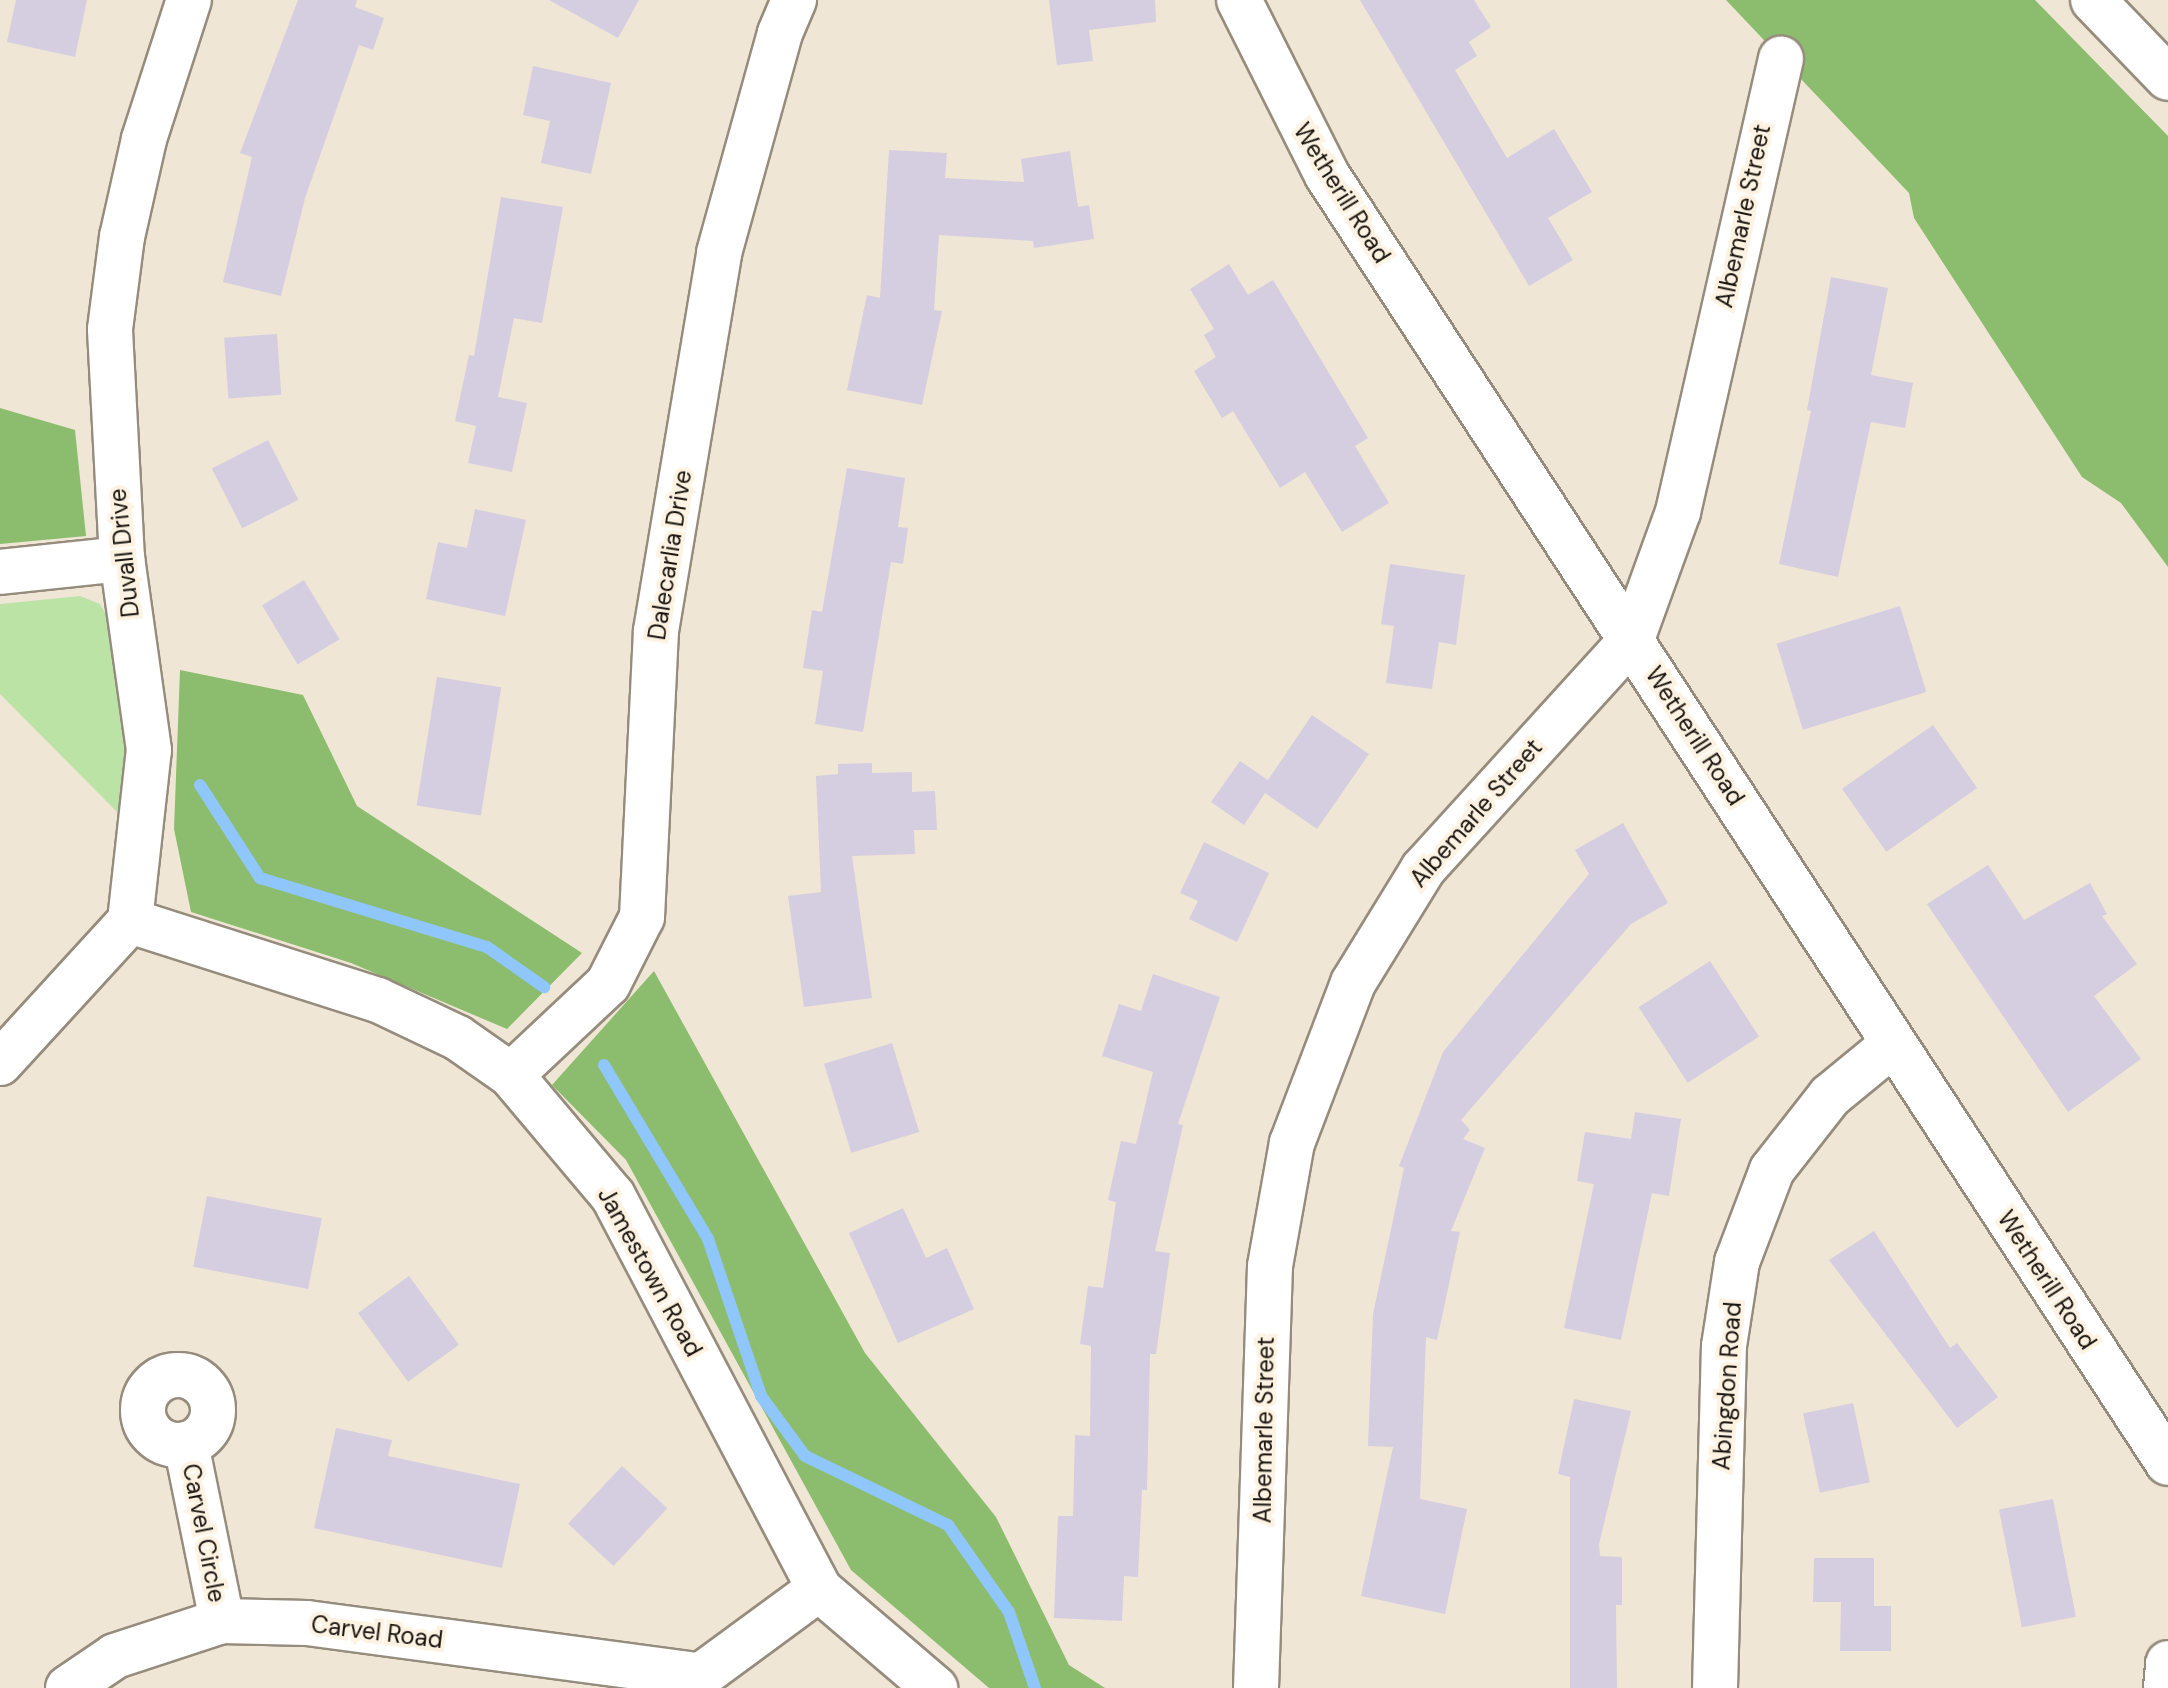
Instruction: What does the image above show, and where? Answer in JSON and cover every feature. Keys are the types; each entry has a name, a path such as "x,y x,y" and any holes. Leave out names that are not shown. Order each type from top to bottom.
{"street":[{"name":"Duvall Drive","path":"130,921 149,750 122,559 110,329 122,237 144,139 189,0"},
{"name":"Dalecarlia Drive","path":"511,1075 608,984 642,917 656,631 719,253 780,33 794,0"},
{"name":"Wetherill Road","path":"1239,0 1327,175 1632,639 1892,1045 2168,1463"},
{"path":"2093,0 2168,78"},
{"name":"Albemarle Street","path":"1256,1688 1270,1266 1292,1143 1315,1073 1353,983 1423,869 1632,639 1678,512 1781,59"},
{"path":"0,572 122,559"},
{"path":"0,1063 130,921"},
{"name":"Jamestown Road","path":"130,921 378,1000 458,1038 511,1075 613,1196 819,1589 935,1688"},
{"name":"Abingdon Road","path":"1715,1688 1724,1346 1737,1262 1772,1170 1830,1096 1892,1045"},
{"name":"Carvel Circle","path":"186,1444 222,1621"},
{"path":"691,1682 819,1589"},
{"name":"Carvel Road","path":"68,1688 115,1656 222,1621 307,1623 691,1682"},
{"path":"2166,1688 2168,1663"}],"green space":[{"path":"1726,0 2035,0 2168,136 2168,567 2121,503 2082,477 1914,218 1909,193"},
{"path":"0,408 75,430 86,536 0,544"},
{"path":"80,596 100,604 110,621 131,779 124,819 0,694 0,604"},
{"path":"180,670 303,695 357,806 582,953 507,1029 351,963 191,912 174,829"},
{"path":"654,971 865,1353 996,1517 1069,1665 1105,1688 989,1688 851,1570 626,1160 552,1085"}],"building":[{"path":"16,0 87,0 75,57 7,42"},
{"path":"298,0 357,0 355,7 384,18 373,50 359,45 305,198 281,296 223,282 252,157 240,153"},
{"path":"549,0 639,0 618,38"},
{"path":"1049,0 1155,0 1156,22 1089,30 1093,61 1057,65"},
{"path":"1360,0 1474,0 1491,27 1469,42 1477,56 1455,70 1507,158 1554,129 1592,192 1548,218 1573,260 1529,286"},
{"path":"533,66 611,83 591,174 541,163 550,121 523,115"},
{"path":"889,150 947,153 945,178 1024,182 1021,159 1070,151 1078,207 1089,205 1094,239 1034,248 1033,241 939,235 934,310 942,311 922,405 847,390 867,295 880,298"},
{"path":"501,197 563,207 542,323 514,318 498,397 527,403 512,472 468,463 476,426 455,421 469,355 474,356"},
{"path":"1229,264 1248,295 1273,280 1368,438 1355,446 1389,503 1342,532 1305,472 1280,488 1233,411 1222,418 1194,371 1216,357 1204,335 1214,329 1190,289"},
{"path":"1831,277 1888,288 1871,375 1913,383 1905,428 1871,422 1838,577 1779,564 1811,411 1807,410"},
{"path":"277,334 281,395 228,399 224,338"},
{"path":"268,440 298,500 242,528 212,469"},
{"path":"847,468 905,478 898,527 908,528 903,564 891,562 863,732 815,724 823,671 803,668 812,610 822,612"},
{"path":"475,509 526,520 505,616 426,599 438,542 467,548"},
{"path":"1390,564 1465,575 1456,645 1439,642 1432,689 1386,683 1394,626 1381,624"},
{"path":"304,580 340,639 298,664 262,605"},
{"path":"1900,606 1926,692 1803,730 1777,644"},
{"path":"437,677 501,687 481,816 417,805"},
{"path":"1312,715 1369,754 1317,829 1265,793 1244,825 1211,802 1240,761 1268,780"},
{"path":"1933,725 1977,788 1886,852 1842,789"},
{"path":"872,763 872,773 912,772 912,792 935,791 937,830 914,830 915,854 852,856 872,998 804,1007 788,896 821,892 816,776 838,774 838,764"},
{"path":"1623,823 1668,903 1631,924 1461,1120 1470,1130 1463,1139 1485,1148 1451,1231 1460,1232 1437,1340 1426,1337 1420,1499 1467,1509 1445,1614 1361,1596 1393,1447 1368,1446 1373,1314 1404,1168 1399,1166 1443,1052 1589,874 1575,850"},
{"path":"1204,842 1269,873 1237,942 1189,919 1198,901 1180,893"},
{"path":"1988,865 2024,920 2090,883 2107,914 2102,916 2137,964 2094,996 2141,1059 2068,1112 1927,904"},
{"path":"1710,961 1759,1036 1688,1083 1639,1007"},
{"path":"1153,974 1220,997 1178,1124 1183,1125 1155,1251 1170,1253 1156,1354 1150,1354 1147,1490 1142,1490 1138,1577 1124,1576 1122,1621 1054,1618 1058,1516 1073,1516 1075,1435 1090,1436 1091,1346 1080,1344 1088,1286 1103,1288 1116,1202 1108,1200 1121,1141 1136,1144 1153,1072 1102,1056 1119,1004 1141,1011"},
{"path":"892,1043 919,1132 851,1153 824,1064"},
{"path":"1635,1112 1681,1119 1669,1196 1652,1193 1621,1340 1564,1328 1594,1184 1577,1181 1585,1132 1631,1139"},
{"path":"207,1196 322,1218 308,1289 193,1267"},
{"path":"903,1208 926,1258 947,1248 974,1309 898,1343 849,1233"},
{"path":"1874,1231 1950,1348 1957,1343 1998,1397 1957,1428 1829,1260"},
{"path":"409,1276 459,1345 408,1382 358,1313"},
{"path":"1574,1399 1631,1411 1599,1544 1600,1556 1622,1557 1622,1605 1616,1605 1617,1688 1570,1688 1570,1477 1558,1474"},
{"path":"1853,1403 1870,1482 1820,1493 1803,1414"},
{"path":"336,1428 392,1440 388,1456 520,1484 502,1568 314,1528"},
{"path":"622,1466 667,1508 613,1566 568,1524"},
{"path":"2053,1499 2076,1617 2022,1627 1999,1509"},
{"path":"1814,1558 1874,1558 1874,1606 1891,1606 1891,1651 1840,1651 1841,1602 1813,1602"}],"waterway":[{"path":"200,785 260,878 487,947 544,987"},
{"path":"604,1065 708,1239 761,1396 805,1456 948,1525 1009,1612 1035,1688"}]}
